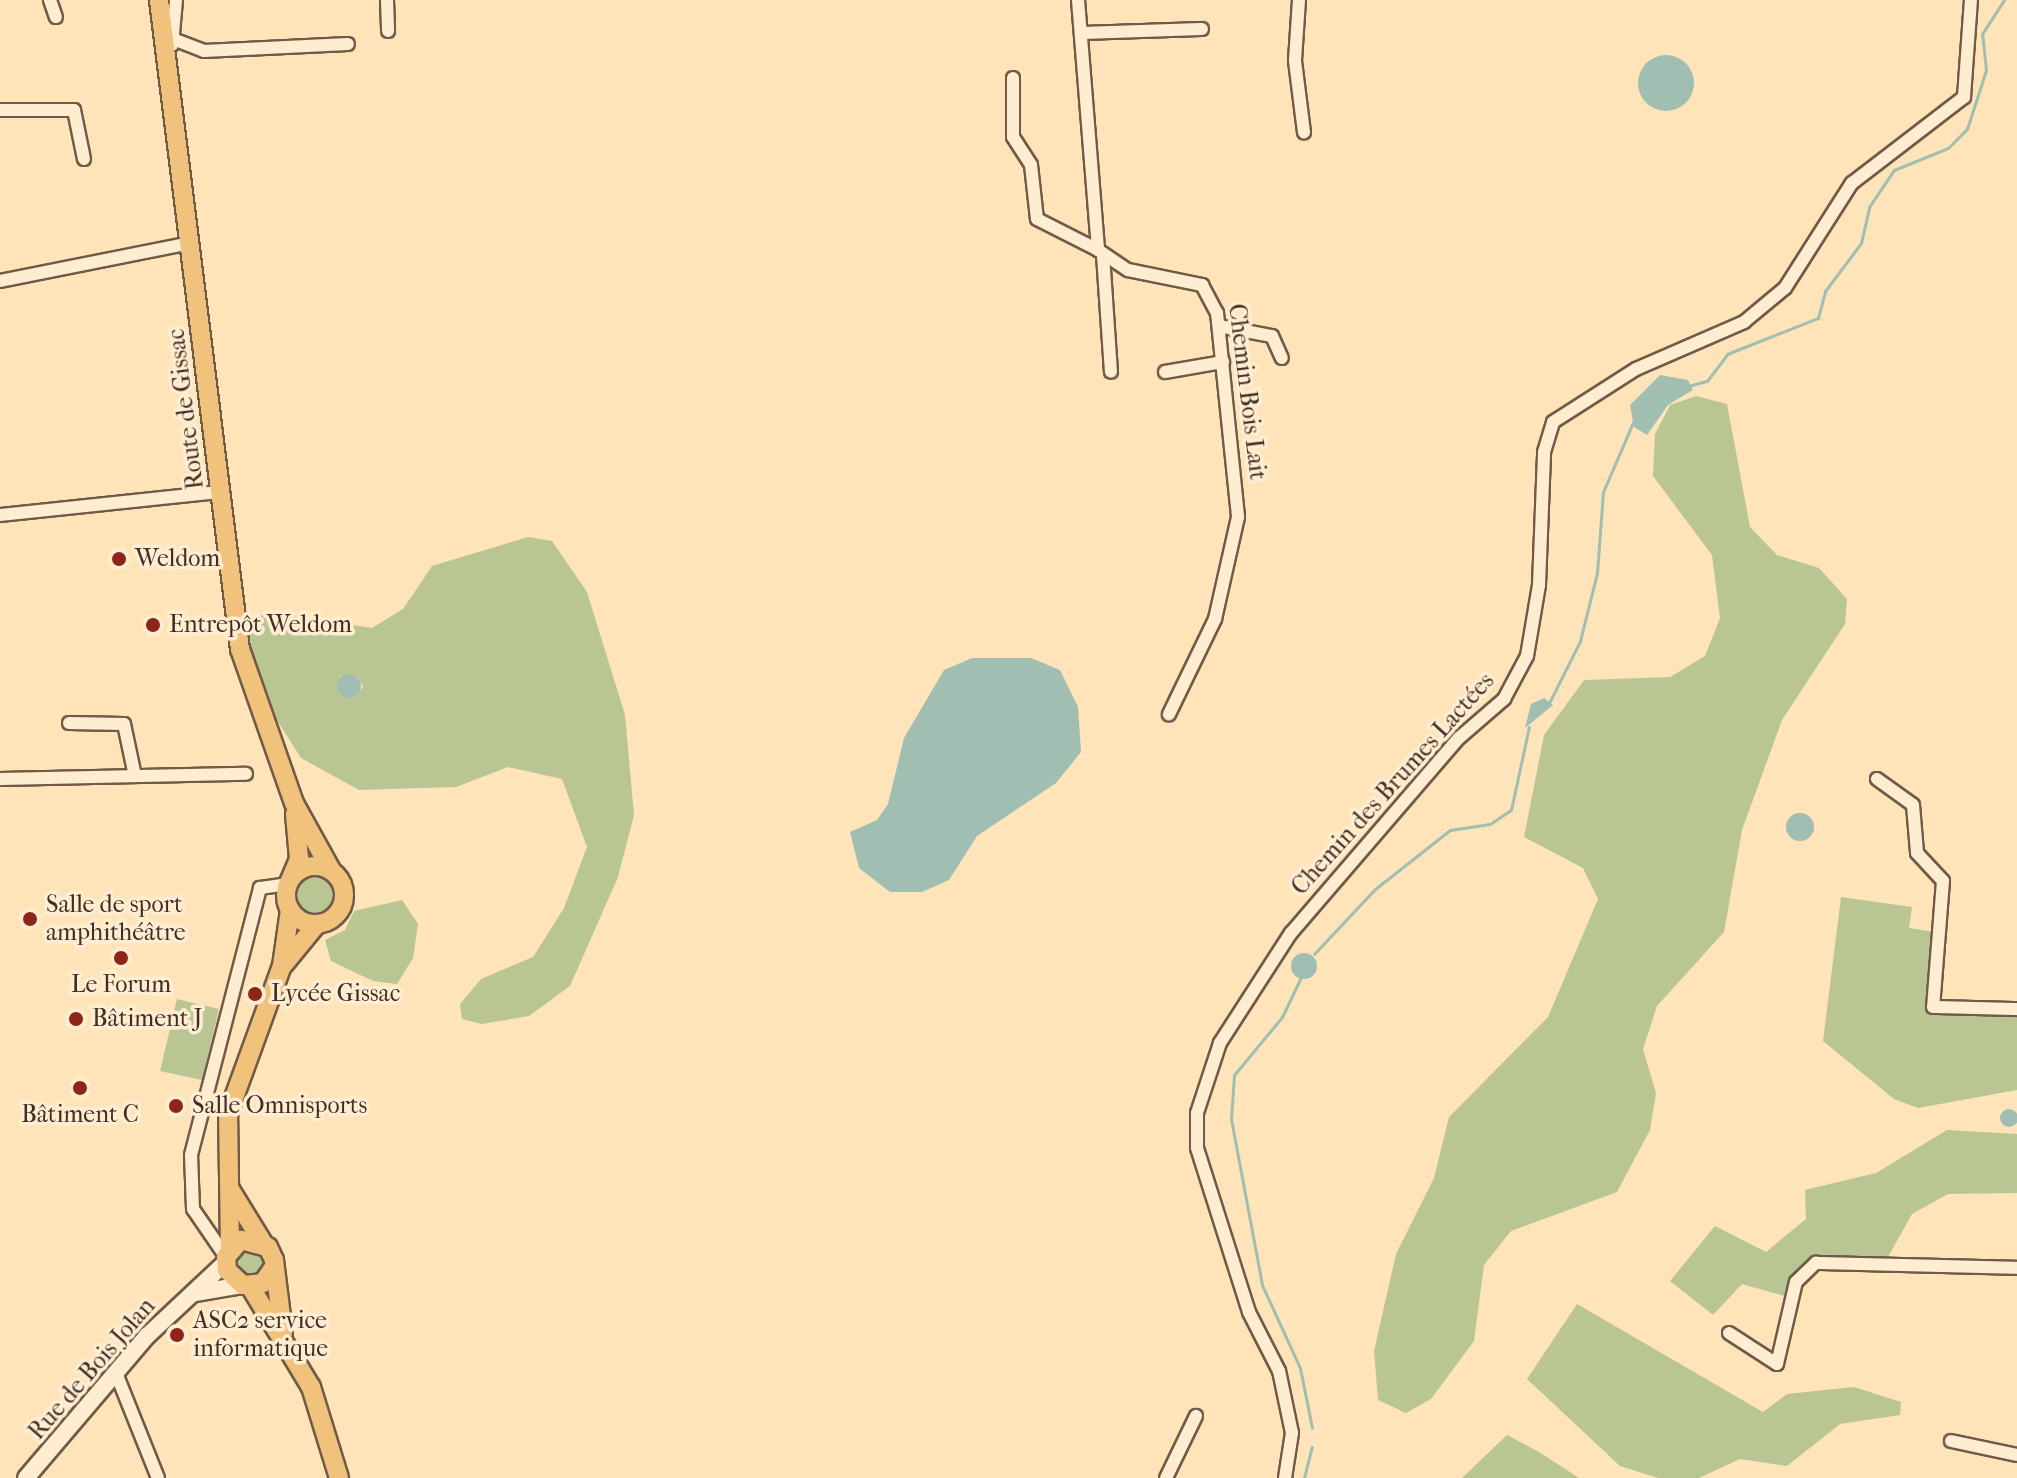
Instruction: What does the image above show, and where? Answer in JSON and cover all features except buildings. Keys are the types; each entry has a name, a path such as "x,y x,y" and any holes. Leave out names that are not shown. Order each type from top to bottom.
{"main road":[{"name":"Route de Gissac","path":"159,0 220,492 247,681 294,803 331,870"},
{"name":"Route de Gissac","path":"289,881 299,859 294,803"},
{"path":"282,966 317,924 344,902 331,870 314,865 289,881 290,910 282,966 232,1094 226,1183 227,1257 283,1332 323,1418 339,1478"},
{"path":"290,910 317,924"},
{"path":"226,1183 274,1267 283,1332"},
{"path":"227,1257 241,1240 263,1243"},
{"path":"247,1286 274,1267"}],"street":[{"path":"50,0 56,17"},
{"path":"169,63 176,0"},
{"path":"387,0 388,31"},
{"path":"1078,0 1111,372"},
{"path":"1299,0 1295,61 1304,132"},
{"name":"Chemin des Brumes Lactées","path":"1285,1478 1289,1411 1197,1148 1197,1113 1220,1043 1291,933 1459,738 1504,699 1527,656 1539,585 1544,452 1553,422 1636,369 1744,322 1774,299 1852,183 1964,97 1971,0"},
{"path":"1081,33 1202,29"},
{"path":"173,39 204,51 348,44"},
{"path":"1013,78 1013,137 1031,165 1037,219 1100,252"},
{"path":"0,110 74,110 84,159"},
{"path":"0,281 190,243"},
{"name":"Chemin Bois Lait","path":"1100,252 1128,270 1202,285 1212,294 1219,326 1238,517 1215,619 1169,714"},
{"path":"1219,326 1272,336 1282,358"},
{"path":"1165,372 1223,362"},
{"path":"0,515 220,492"},
{"path":"69,723 124,724 135,776"},
{"path":"0,779 246,774"},
{"path":"1877,779 1913,805 1919,857 1943,881 1933,1007 2017,1009"},
{"path":"227,1257 193,1209 191,1155 260,888 289,881"},
{"name":"Rue de Bois Jolan","path":"26,1478 116,1373 227,1257"},
{"path":"1729,1333 1770,1362 1782,1360 1796,1282 1816,1263 2017,1268"},
{"path":"195,1293 247,1286"},
{"path":"116,1373 158,1478"},
{"path":"1166,1478 1196,1416"},
{"path":"1951,1441 2017,1455"}],"green space":[{"path":"1696,396 1727,404 1750,527 1777,555 1819,568 1847,599 1845,624 1782,720 1742,830 1724,932 1657,1006 1643,1049 1656,1093 1650,1130 1617,1192 1511,1231 1484,1265 1474,1341 1431,1399 1406,1413 1378,1400 1374,1351 1396,1254 1434,1178 1449,1117 1548,1017 1598,899 1583,868 1524,837 1544,735 1584,680 1670,677 1705,656 1720,618 1712,555 1653,476 1655,434 1670,405"},
{"path":"528,537 552,541 587,592 625,715 634,815 618,877 570,986 529,1016 482,1024 462,1019 460,1004 481,979 533,957 564,908 587,847 562,779 508,767 456,787 359,790 301,758 259,692 247,621 269,612 372,628 403,609 432,566","holes":["340,676 358,677 363,687 356,696 340,695"]},
{"path":"313,873 327,879 333,893 327,907 313,913 299,907 293,893 299,879"},
{"path":"1841,897 1912,907 1909,928 1935,932 1929,1009 2017,1012 2017,1090 1918,1108 1894,1099 1823,1041"},
{"path":"402,900 418,924 413,958 397,984 373,981 331,961 325,940 345,930 354,911"},
{"path":"177,999 219,1009 202,1080 160,1071"},
{"path":"1947,1130 2017,1134 2017,1193 1948,1194 1912,1214 1884,1264 1812,1259 1793,1274 1788,1297 1742,1284 1713,1315 1670,1281 1715,1226 1766,1252 1806,1219 1805,1190 1876,1173"},
{"path":"237,1246 266,1251 267,1271 244,1282 230,1256"},
{"path":"1577,1304 1763,1412 1787,1394 1854,1387 1901,1402 1900,1415 1840,1424 1787,1466 1740,1459 1699,1478 1658,1478 1620,1466 1527,1379"},
{"path":"1507,1435 1539,1452 1579,1478 1462,1478"}],"shaded area":[{"path":"1666,55 1686,63 1694,83 1686,103 1666,111 1646,103 1638,83 1646,63"},
{"path":"1660,375 1688,380 1693,390 1668,405 1647,435 1634,427 1630,405"},
{"path":"972,658 1031,658 1060,670 1078,707 1081,752 1056,783 977,836 949,880 922,892 890,892 859,868 850,832 877,820 888,804 904,738 944,670"},
{"path":"349,674 358,677 361,686 358,695 349,698 340,695 337,686 340,677"},
{"path":"1544,698 1553,705 1525,728 1531,704"},
{"path":"1800,813 1810,817 1814,827 1810,837 1800,841 1790,837 1786,827 1790,817"},
{"path":"1304,953 1313,957 1317,966 1313,975 1304,979 1295,975 1291,966 1295,957"},
{"path":"2005,1109 2013,1109 2018,1118 2016,1125 2005,1127 2000,1122 2000,1114"}],"waterway":[{"path":"1688,386 1707,381 1727,354 1818,318 1825,291 1861,243 1869,207 1894,170 1948,148 1967,129 1986,70 1982,34 2004,0"},
{"path":"1549,703 1580,641 1597,573 1603,492 1634,420"},
{"path":"1314,954 1375,889 1450,830 1490,824 1511,810 1529,727"},
{"path":"1301,977 1282,1017 1234,1075 1231,1119 1262,1285 1300,1368 1312,1428"},
{"path":"1304,1478 1312,1447"}],"place":[{"name":"Weldom","path":"119,559"},
{"name":"Entrepôt Weldom","path":"153,625"},
{"name":"Salle de sport amphithéâtre","path":"30,919"},
{"name":"Le Forum","path":"121,958"},
{"name":"Lycée Gissac","path":"255,994"},
{"name":"Bâtiment J","path":"76,1019"},
{"name":"Bâtiment C","path":"80,1088"},
{"name":"Salle Omnisports","path":"176,1106"},
{"name":"ASC2 service informatique","path":"177,1335"}]}
